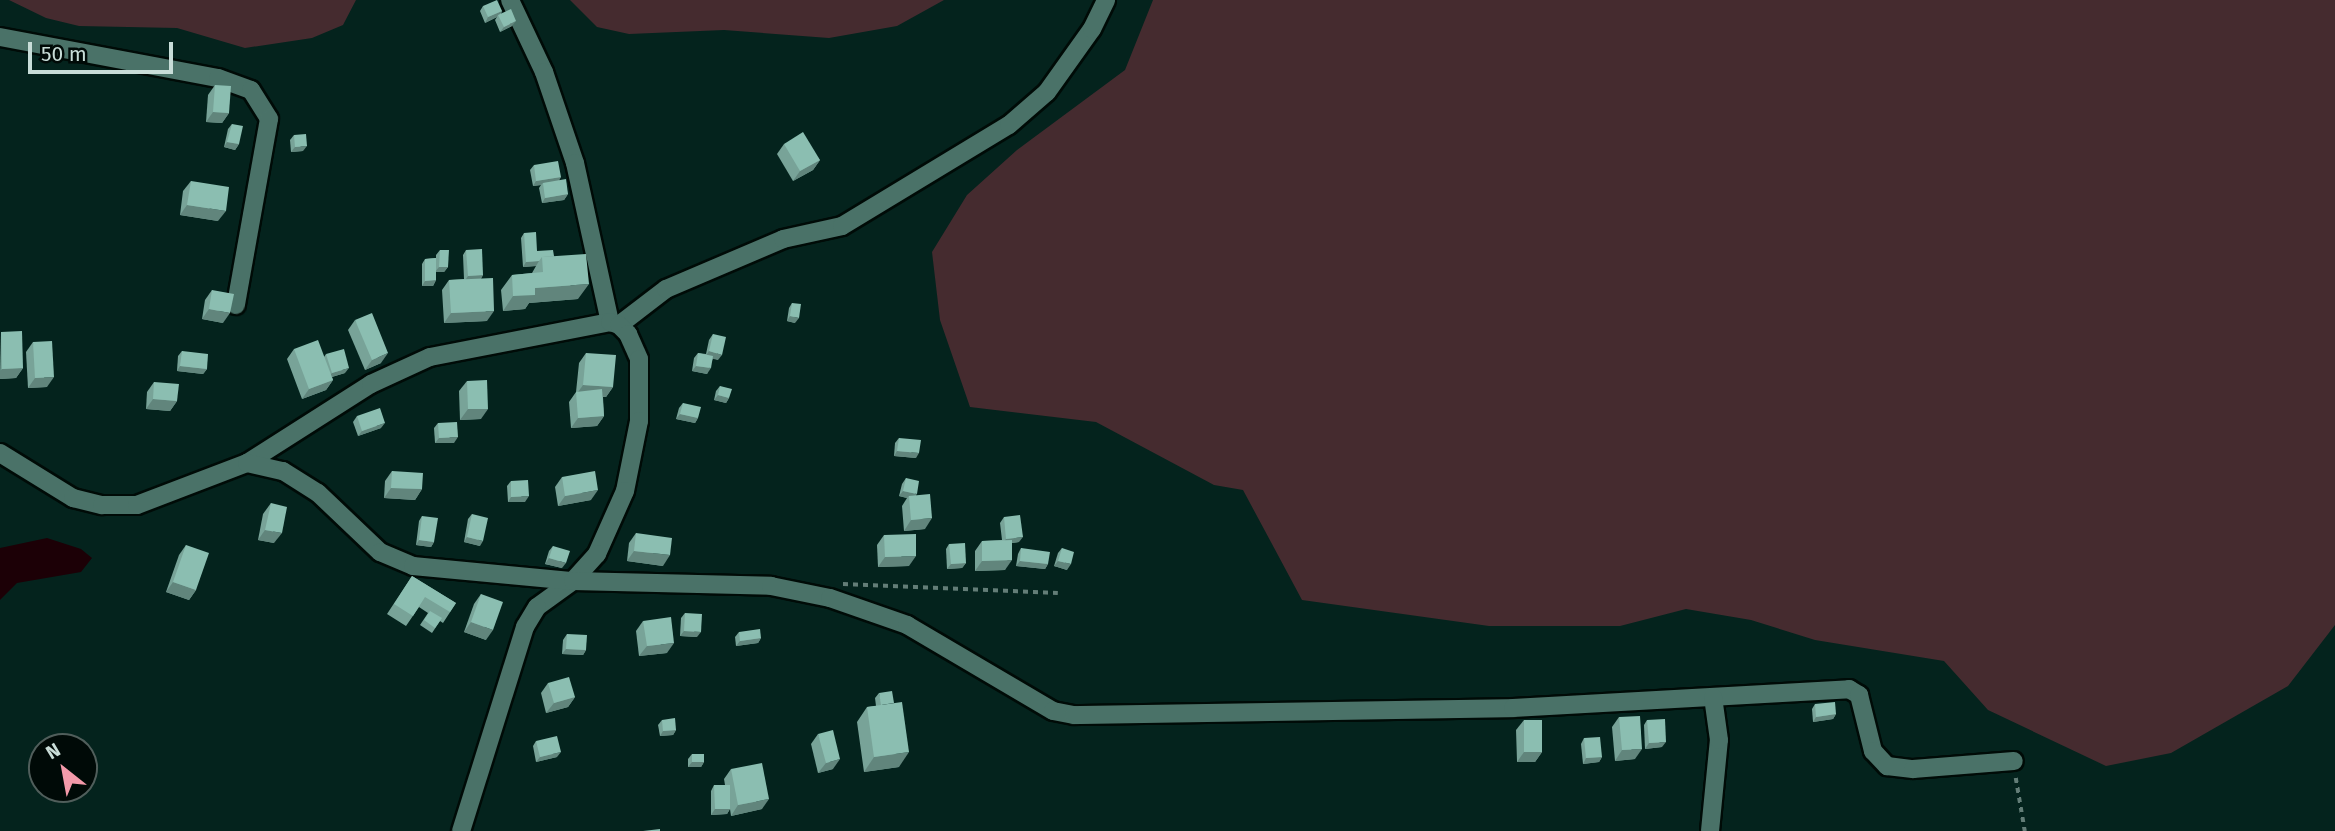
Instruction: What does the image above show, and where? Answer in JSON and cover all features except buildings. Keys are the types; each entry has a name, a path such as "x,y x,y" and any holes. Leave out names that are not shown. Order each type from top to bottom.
{"street":[{"path":"461,831 525,627 537,607 573,581 603,542 634,460 639,359 628,334 614,324 575,163 544,72 510,0"},
{"path":"0,453 73,498 102,505 147,502 247,463 371,384 430,357 614,324 643,302 677,283 783,239 842,226 1009,125 1047,92 1092,29 1106,0"},
{"path":"0,37 218,78 251,90 269,119 236,305"},
{"path":"247,463 283,471 318,493 380,552 413,566 573,581 771,586 819,596 907,625 1053,711 1074,715 1513,708 1849,689 1859,695 1873,751 1887,766 1913,769 2014,761"},
{"path":"1710,831 1719,740 1713,697"}],"path":[{"path":"819,596 848,581 1058,593"},
{"path":"2014,761 2025,831"}],"shaded area":[{"path":"9,0 356,0 343,25 312,38 245,48 177,28 79,26 46,18"},
{"path":"570,0 944,0 897,26 829,38 724,30 629,34 597,27"},
{"path":"1153,0 2335,0 2335,625 2288,686 2171,753 2106,766 1988,710 1944,661 1815,640 1751,620 1686,609 1620,626 1489,626 1302,600 1243,490 1214,485 1096,422 970,407 940,320 932,252 967,195 1017,150 1125,70"},
{"path":"47,538 81,549 92,558 81,572 17,583 0,600 0,548"}]}
